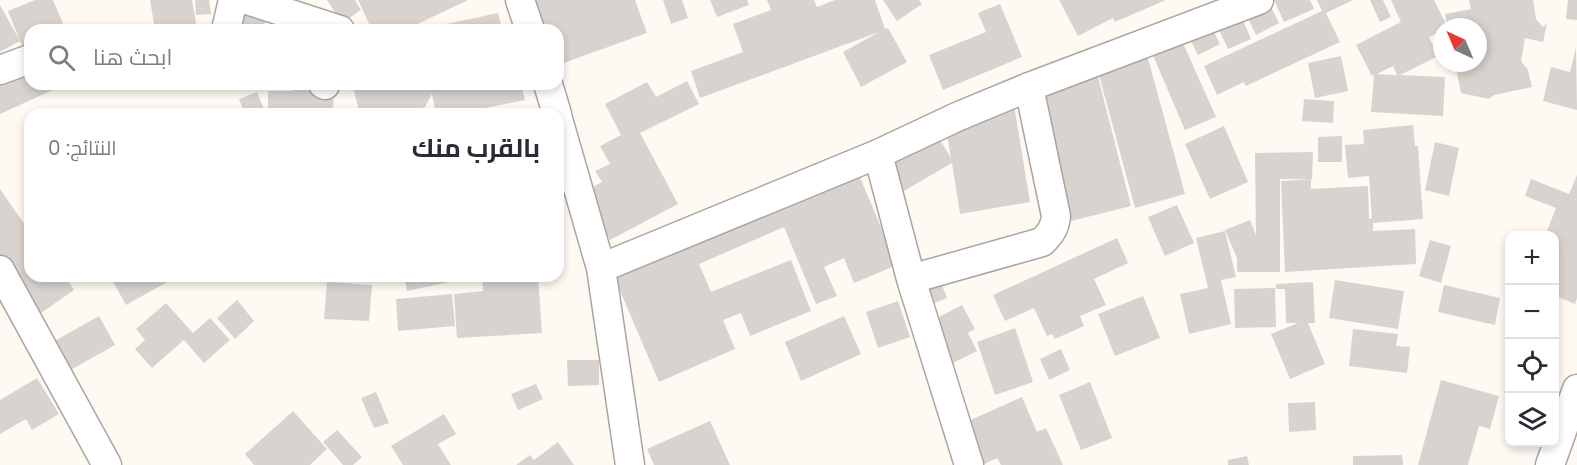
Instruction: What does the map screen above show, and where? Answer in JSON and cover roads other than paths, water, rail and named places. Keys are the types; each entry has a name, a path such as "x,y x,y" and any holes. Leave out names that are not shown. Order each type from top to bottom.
{"street":[{"path":"227,24 233,0"},
{"path":"247,0 321,24"},
{"path":"520,0 528,24"},
{"path":"601,268 878,154 959,116 1029,87 1258,0"},
{"path":"0,70 24,61"},
{"path":"911,279 1042,242 1050,235 1056,216 1029,87"},
{"path":"550,90 554,108"},
{"path":"564,140 601,268 630,465"},
{"path":"878,154 911,279 969,465"},
{"path":"0,270 107,465"},
{"path":"1550,465 1577,389"}]}
